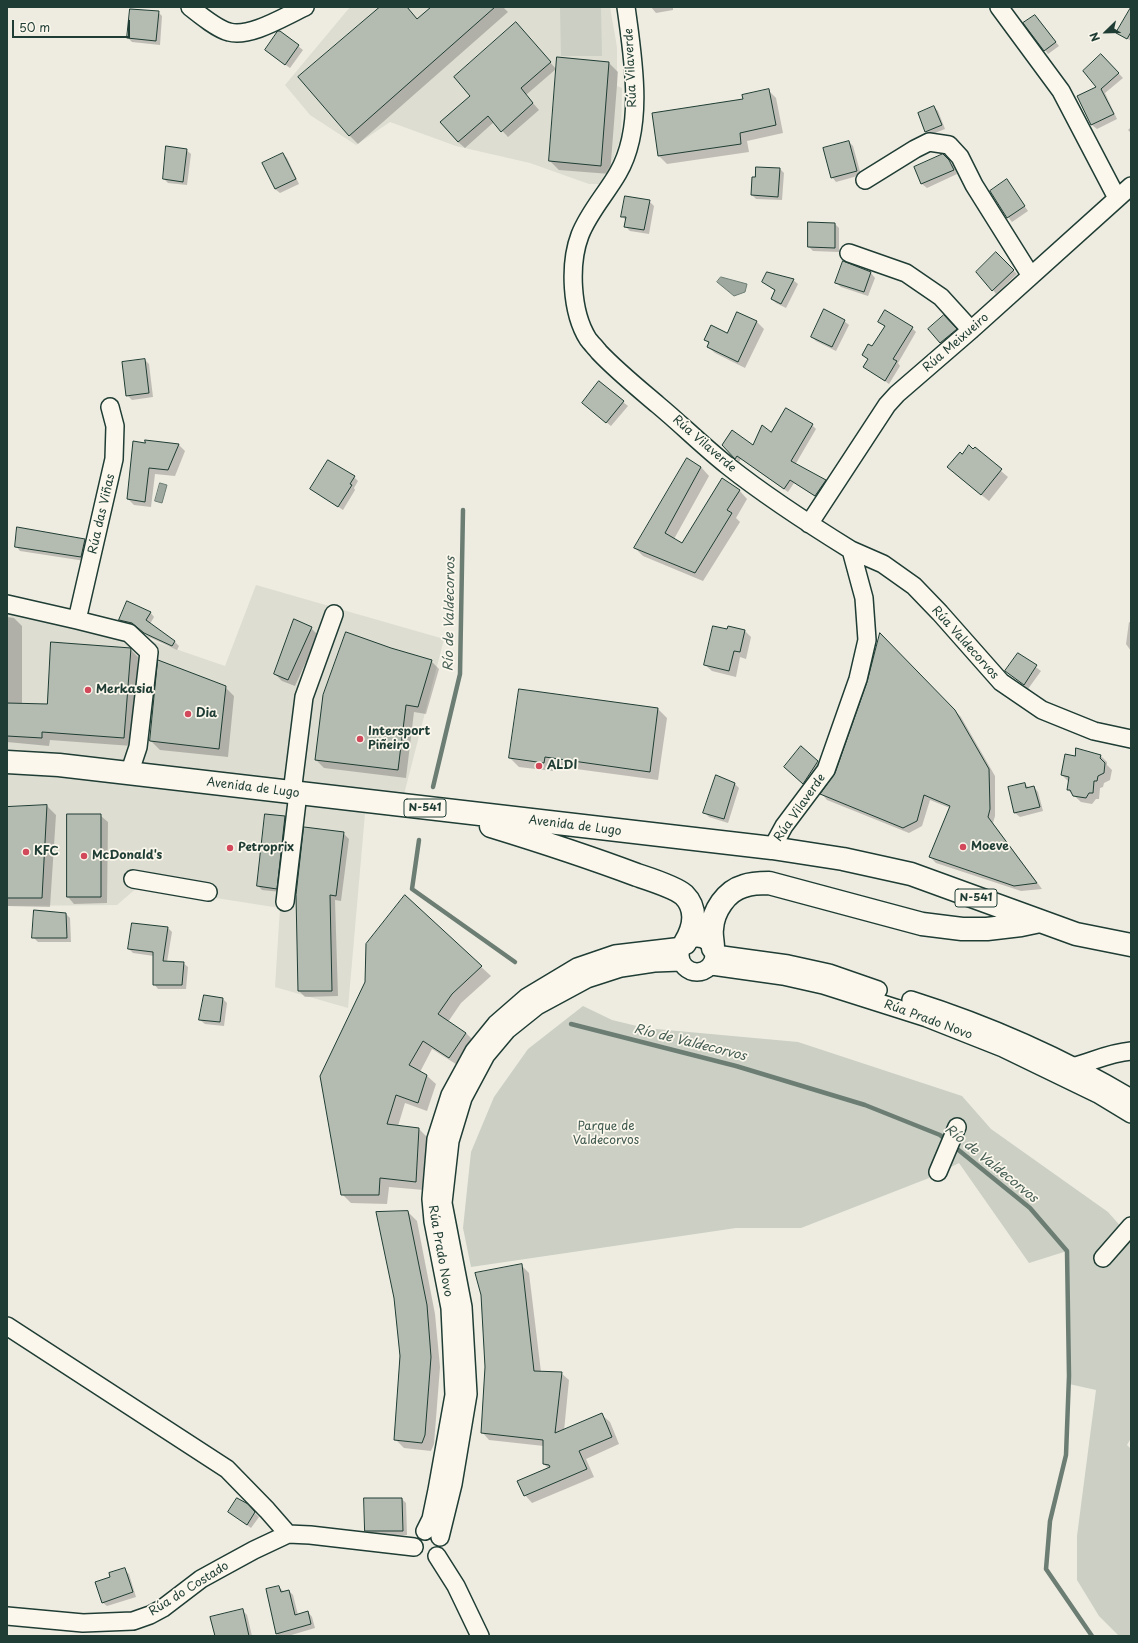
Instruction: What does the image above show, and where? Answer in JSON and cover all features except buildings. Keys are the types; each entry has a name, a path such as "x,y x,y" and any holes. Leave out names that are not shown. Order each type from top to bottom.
{"highway":[{"name":"Avenida de Lugo","path":"7,762 59,765 772,848 842,859 911,874 1076,934 1131,945"},
{"path":"445,810 578,853 663,885 684,895 693,909 691,934 683,950"},
{"path":"713,956 712,928 717,908 726,897 736,889 756,883 769,883 922,924 962,929 987,929 1020,926 1041,921"}],"street":[{"path":"190,7 202,17 229,32 249,32 304,7"},
{"name":"Rúa Vilaverde","path":"626,7 633,53 634,103 630,147 618,173 598,202 580,235 574,258 573,284 575,304 581,324 588,339 608,361 728,466 809,524 851,550 864,598 867,640 858,679 826,770 784,826 772,848"},
{"path":"999,7 1061,91 1117,198"},
{"path":"865,180 929,142 949,145 960,157 974,185 1031,276"},
{"name":"Rúa Meixueiro","path":"809,524 888,405 897,394 971,330 1131,186"},
{"path":"849,253 906,273 941,297 971,330"},
{"name":"Rúa das Viñas","path":"77,620 114,459 115,426 110,407"},
{"name":"Rúa Valdecorvos","path":"851,550 883,564 914,586 1001,682 1042,710 1094,731 1131,739"},
{"path":"7,604 129,633 149,652 138,747 129,774"},
{"path":"285,902 304,697 334,614"},
{"path":"133,879 208,892"},
{"path":"695,938 701,938 709,942 713,956 705,972 694,973 688,971 683,950 695,938"},
{"name":"Rúa Prado Novo","path":"432,1534 431,1519 454,1395 450,1308 433,1221 431,1199 436,1140 450,1095 474,1051 496,1024 527,997 576,967 615,954 683,950"},
{"name":"Rúa Prado Novo","path":"713,956 788,964 829,973 973,1021 1010,1037 1105,1083 1131,1098"},
{"name":"Rúa Prado Novo","path":"713,956 783,976 824,985 927,1018 1004,1048 1098,1094 1131,1114"},
{"path":"1072,1067 1093,1061 1115,1052 1131,1051"},
{"path":"938,1172 957,1127"},
{"path":"1102,1258 1131,1226"},
{"path":"7,1326 227,1469 288,1534"},
{"path":"421,1532 432,1534 442,1540 442,1549 433,1559 423,1558 416,1552 414,1547 415,1539 421,1532"},
{"name":"Rúa do Costado","path":"7,1616 83,1623 133,1621 150,1615 162,1608 201,1580 221,1568 288,1534 310,1535 414,1547"},
{"path":"437,1556 456,1586 480,1636"}],"shaded area":[{"path":"350,7 610,7 617,47 617,86 622,88 621,137 613,160 599,184 589,184 530,163 456,146 390,122 356,145 310,115 285,85"},
{"path":"721,277 747,284 745,292 734,296 717,282"},
{"path":"160,483 167,485 162,503 155,501"},
{"path":"256,585 444,639 401,806 366,802 348,1008 275,987 280,908 139,886 117,905 7,906 7,604 129,633 225,666"}],"green space":[{"path":"560,7 601,7 602,56 561,56"},
{"name":"Parque de Valdecorvos","path":"583,1006 612,1020 645,1028 798,1042 962,1096 991,1129 1108,1212 1131,1238 1131,1438 1127,1445 1131,1449 1131,1636 1119,1636 1099,1616 1077,1580 1077,1536 1096,1390 1069,1384 1067,1251 1029,1263 959,1163 929,1178 801,1228 736,1228 471,1267 463,1228 471,1152 494,1097 528,1049"}],"waterway":[{"name":"Río de Valdecorvos","path":"433,787 460,674 463,510"},
{"name":"Río de Valdecorvos","path":"419,840 412,889 515,962"},
{"name":"Río de Valdecorvos","path":"571,1024 736,1066 865,1105 940,1135 1030,1208 1067,1251 1069,1376 1066,1455 1050,1521 1046,1569 1092,1636"}],"place":[{"name":"Merkasia","path":"88,690"},
{"name":"Dia","path":"188,714"},
{"name":"Intersport Piñeiro","path":"360,739"},
{"name":"ALDI","path":"539,766"},
{"name":"Moeve","path":"963,847"},
{"name":"Petroprix","path":"230,848"},
{"name":"KFC","path":"26,852"},
{"name":"McDonald's","path":"84,856"}]}
